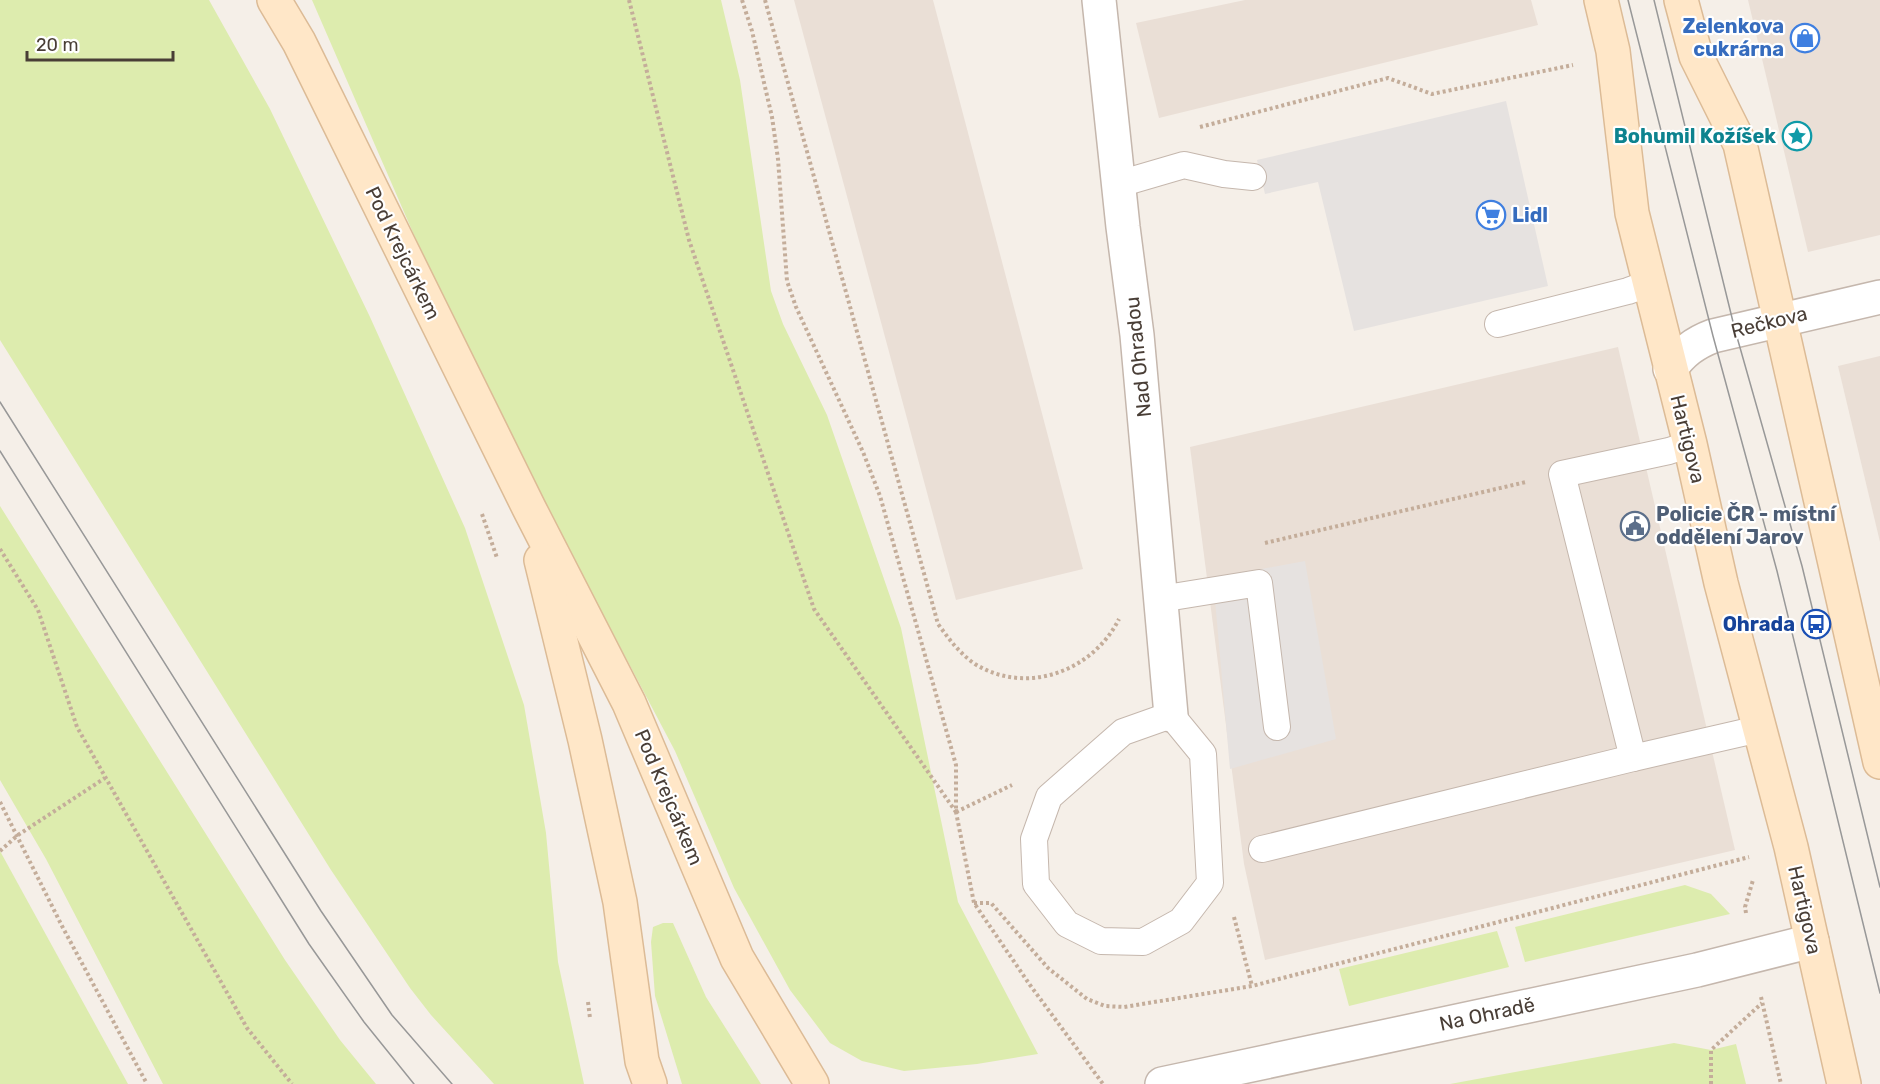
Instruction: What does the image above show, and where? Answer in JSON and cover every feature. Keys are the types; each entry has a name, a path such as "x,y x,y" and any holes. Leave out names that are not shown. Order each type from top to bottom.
{"main road":[{"name":"Pod Krejcárkem","path":"274,0 299,42 528,508 629,703 737,958 812,1084"},
{"name":"Hartigova","path":"1601,0 1613,51 1632,213 1690,444 1721,583 1791,847 1844,1084"},
{"path":"1682,0 1696,56 1740,144 1880,762"},
{"name":"Pod Krejcárkem","path":"528,508 585,740 620,903 642,1061 650,1084"}],"street":[{"name":"Nad Ohradou","path":"1099,0 1137,335 1171,716"},
{"name":"Rečkova","path":"1670,369 1687,349 1699,341 1781,319 1880,297"},
{"name":"Na Ohradě","path":"1162,1084 1696,970 1812,941"}],"lane":[{"path":"1119,184 1184,165 1224,174 1254,177"},
{"path":"1498,324 1628,291 1650,283"},
{"path":"1632,758 1562,474 1669,451 1690,444"},
{"path":"1160,599 1259,583 1277,726"},
{"path":"1171,716 1203,754 1210,883 1181,921 1143,942 1101,941 1068,924 1036,884 1034,839 1049,797 1076,772 1123,732 1171,716"},
{"path":"1263,849 1759,729"}],"path":[{"path":"629,0 689,240 814,609 956,812"},
{"path":"742,0 758,53 772,117 778,159 787,281 863,452 880,496 956,765 956,812 974,903 1030,985 1103,1084"},
{"path":"765,0 938,624 954,647 976,664 1002,675 1029,679 1057,674 1082,662 1103,644 1119,621 1122,612"},
{"path":"1288,104 1388,78 1432,94 1572,65 1613,51"},
{"path":"1355,521 1562,474"},
{"path":"478,507 498,561"},
{"path":"0,549 38,610 77,727 247,1028 292,1084"},
{"path":"0,851 18,835 105,778"},
{"path":"0,802 63,928 147,1084"},
{"path":"974,903 991,903 1048,968 1087,999 1105,1006 1124,1007 1252,986 1750,857"},
{"path":"1711,1084 1711,1050 1762,1004"}],"shaded area":[{"path":"794,0 933,0 1083,569 956,600"},
{"path":"1245,0 1531,0 1538,25 1159,118 1136,23"},
{"path":"1748,0 1880,0 1880,235 1808,252"},
{"path":"1506,101 1548,286 1354,331 1318,182 1265,194 1257,160"},
{"path":"1618,347 1735,850 1265,960 1244,864 1190,447"},
{"path":"1880,356 1880,542 1838,366"},
{"path":"1305,561 1336,739 1230,769 1213,578"}],"green space":[{"path":"0,0 209,0 270,109 370,317 465,528 524,705 546,833 558,962 584,1084 494,1084 431,1015 410,988 331,870 0,340"},
{"path":"312,0 721,0 740,80 771,291 783,324 827,415 901,628 958,902 1038,1054 977,1064 904,1071 862,1061 830,1043 790,990 734,888 675,751 467,357"},
{"path":"0,506 285,960 340,1040 376,1084 163,1084 46,859 0,780"},
{"path":"0,851 128,1084 0,1084"},
{"path":"1685,885 1711,894 1730,914 1525,962 1515,927"},
{"path":"663,923 673,923 706,997 761,1084 682,1084 655,996 651,942 653,927"},
{"path":"1497,931 1509,967 1349,1006 1339,969"},
{"path":"1674,1043 1711,1050 1736,1044 1746,1084 1450,1084"}],"tram line":[{"path":"1628,0 1713,336 1777,571 1880,993"},
{"path":"1654,0 1735,330 1802,566 1880,887"},
{"path":"0,402 321,911 392,1015 452,1084"},
{"path":"0,451 309,944 364,1022 414,1084"}],"place":[{"name":"Zelenkova cukrárna","path":"1805,38"},
{"name":"Bohumil Kožíšek","path":"1797,136"},
{"name":"Lidl","path":"1491,215"},
{"name":"Policie ČR - místní oddělení Jarov","path":"1635,526"},
{"name":"Ohrada","path":"1816,624"}]}
